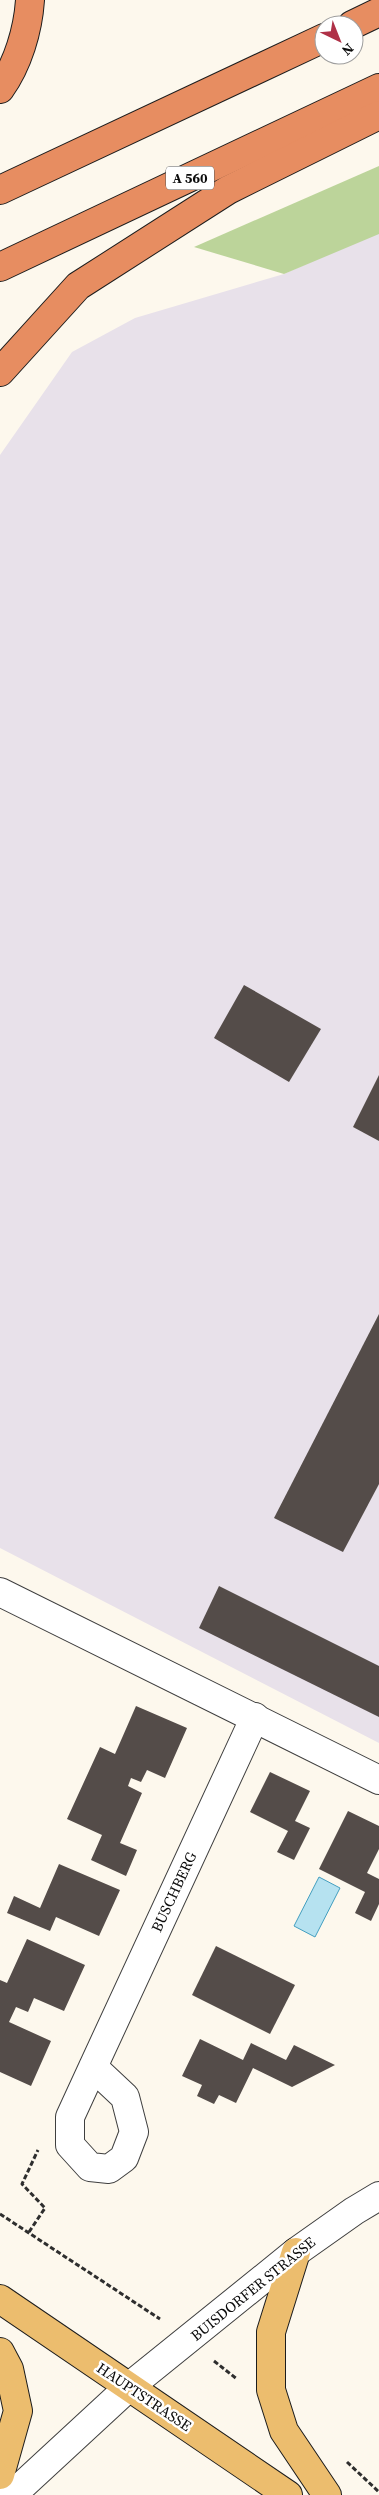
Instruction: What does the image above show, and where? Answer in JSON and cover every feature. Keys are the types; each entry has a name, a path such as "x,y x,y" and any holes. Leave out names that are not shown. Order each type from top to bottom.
{"highway":[{"path":"0,89 11,74 29,18 30,0"},
{"path":"364,19 379,12"},
{"path":"0,190 314,43"},
{"name":"A 560","path":"0,267 379,88"},
{"path":"0,372 78,286 228,190 379,115"}],"main road":[{"path":"296,2252 270,2332 271,2390 284,2431 327,2495"},
{"name":"HAUPTSTRASSE","path":"0,2299 288,2495"},
{"path":"0,2352 9,2369 18,2411 0,2475"}],"street":[{"path":"0,1592 379,1780"},
{"name":"BUSCHBERG","path":"70,2145 70,2117 254,1717"},
{"path":"70,2145 90,2167 109,2169 124,2158 134,2132 125,2097 93,2067"},
{"name":"BUISDORFER STRASSE","path":"12,2495 130,2386 296,2252 354,2211 379,2196"}],"path":[{"path":"29,2232 45,2208 22,2184 38,2149 70,2145"},
{"path":"0,2214 136,2301 189,2340"}],"shaded area":[{"path":"379,231 379,1743 0,1548 0,455 72,352 135,318 284,274"}],"green space":[{"path":"379,166 379,234 284,274 194,247"}],"water":[{"path":"319,1877 340,1888 315,1937 294,1926"}],"building":[{"path":"244,985 321,1029 289,1082 214,1038"},
{"path":"379,1075 379,1141 353,1127"},
{"path":"379,1314 379,1484 343,1552 274,1518"},
{"path":"219,1586 379,1666 379,1717 199,1628"},
{"path":"136,1706 187,1728 165,1778 147,1770 141,1782 131,1778 128,1786 142,1793 120,1843 137,1850 126,1876 91,1860 102,1835 67,1819 100,1747 115,1754"},
{"path":"270,1772 310,1791 295,1821 310,1828 294,1860 277,1852 288,1831 250,1812"},
{"path":"348,1811 379,1826 379,1849 367,1873 379,1879 379,1904 371,1921 355,1913 365,1892 319,1869"},
{"path":"59,1864 120,1890 99,1936 56,1917 50,1931 7,1913 14,1896 40,1908"},
{"path":"27,1939 85,1965 64,2011 34,1998 28,2012 16,2007 9,2022 51,2041 31,2086 0,2072 0,1980 7,1983"},
{"path":"216,1946 295,1985 270,2034 192,1995"},
{"path":"200,2039 243,2060 251,2043 286,2060 294,2045 335,2065 292,2087 253,2068 236,2103 219,2095 214,2104 197,2096 202,2085 182,2076"}]}
